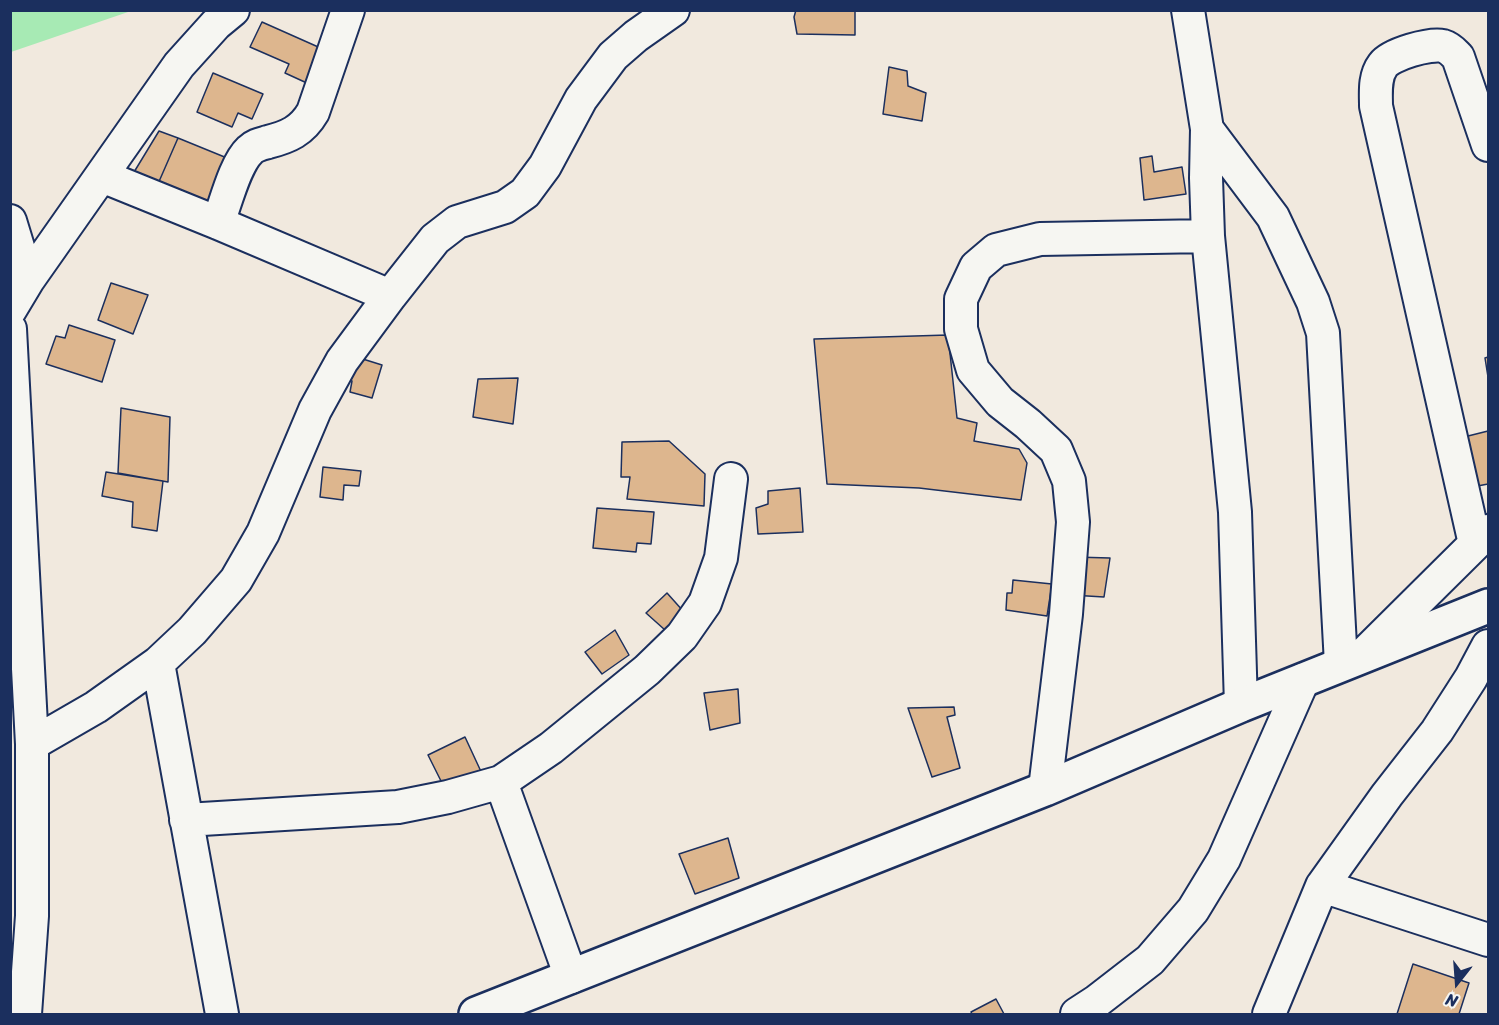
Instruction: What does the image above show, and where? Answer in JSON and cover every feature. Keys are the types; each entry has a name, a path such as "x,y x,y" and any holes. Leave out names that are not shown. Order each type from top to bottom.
{"street":[{"path":"10,310 28,280 179,65 216,24 233,10"},
{"path":"218,223 240,164 252,147 295,133 306,123 313,112 348,10"},
{"path":"32,744 96,707 158,663 192,631 236,580 263,533 315,410 342,361 390,296 435,239 457,222 505,207 525,193 545,166 581,99 613,56 636,36 673,10"},
{"path":"1188,10 1208,129 1206,178 1208,236 1234,512 1241,705"},
{"path":"1362,656 1482,537 1376,106 1377,78 1383,65 1392,57 1431,45 1444,46 1452,50 1458,57 1488,145"},
{"path":"1208,129 1273,217 1313,302 1323,333 1362,656"},
{"path":"102,176 390,296"},
{"path":"10,221 28,280"},
{"path":"1045,789 1066,614 1073,522 1069,481 1056,450 1000,402 973,370 962,329 961,299 976,267 996,250 1040,239 1208,236"},
{"path":"10,329 32,744 32,916 25,1014"},
{"path":"186,820 398,807 448,797 501,782 551,748 647,669 682,636 705,603 721,558 731,479"},
{"path":"476,1014 1045,789 1241,705 1488,606"},
{"path":"1269,1014 1322,886 1387,795 1437,731 1471,678 1488,646"},
{"path":"158,663 222,1014"},
{"path":"1077,1014 1150,960 1193,910 1224,859 1303,680"},
{"path":"501,782 571,977"},
{"path":"1322,886 1488,940"}],"green space":[{"path":"11,10 131,10 131,11 11,52"}],"building":[{"path":"796,10 855,10 855,35 797,34 794,17"},
{"path":"262,22 325,50 309,84 285,73 289,64 250,47"},
{"path":"889,67 907,71 908,86 926,93 922,121 883,114"},
{"path":"213,73 263,94 252,119 238,113 232,127 197,112"},
{"path":"159,131 178,138 154,193 128,182"},
{"path":"178,138 227,158 204,212 154,193"},
{"path":"1152,156 1154,172 1182,167 1186,194 1144,200 1140,158"},
{"path":"111,283 148,295 133,334 98,320"},
{"path":"69,325 115,340 102,382 46,364 56,336 65,338"},
{"path":"948,335 957,418 977,423 974,441 1019,449 1027,463 1021,500 919,488 827,484 814,339"},
{"path":"350,355 382,365 372,398 350,392 352,381 340,378"},
{"path":"1488,357 1488,377 1485,358"},
{"path":"518,378 513,424 473,417 478,379"},
{"path":"121,408 170,417 168,482 118,473"},
{"path":"1488,431 1488,484 1467,488 1456,439"},
{"path":"669,441 705,474 704,506 627,499 630,477 621,477 622,442"},
{"path":"323,467 361,471 359,486 344,485 343,500 320,497"},
{"path":"106,472 163,481 157,531 132,527 133,502 102,496"},
{"path":"800,488 803,532 758,534 756,508 768,504 768,491"},
{"path":"597,508 654,512 651,544 637,543 636,552 593,548"},
{"path":"1074,557 1110,558 1104,597 1071,595"},
{"path":"1013,580 1052,584 1047,616 1006,610 1007,593 1012,593"},
{"path":"667,593 684,612 665,630 646,613"},
{"path":"615,630 629,655 602,674 585,652"},
{"path":"738,689 740,723 710,730 704,693"},
{"path":"954,707 955,715 947,717 960,768 932,777 908,708"},
{"path":"465,737 484,778 447,793 428,755"},
{"path":"728,838 739,878 695,894 679,854"},
{"path":"1413,964 1469,983 1459,1014 1397,1014"},
{"path":"996,999 1004,1014 972,1014 971,1012"}]}
